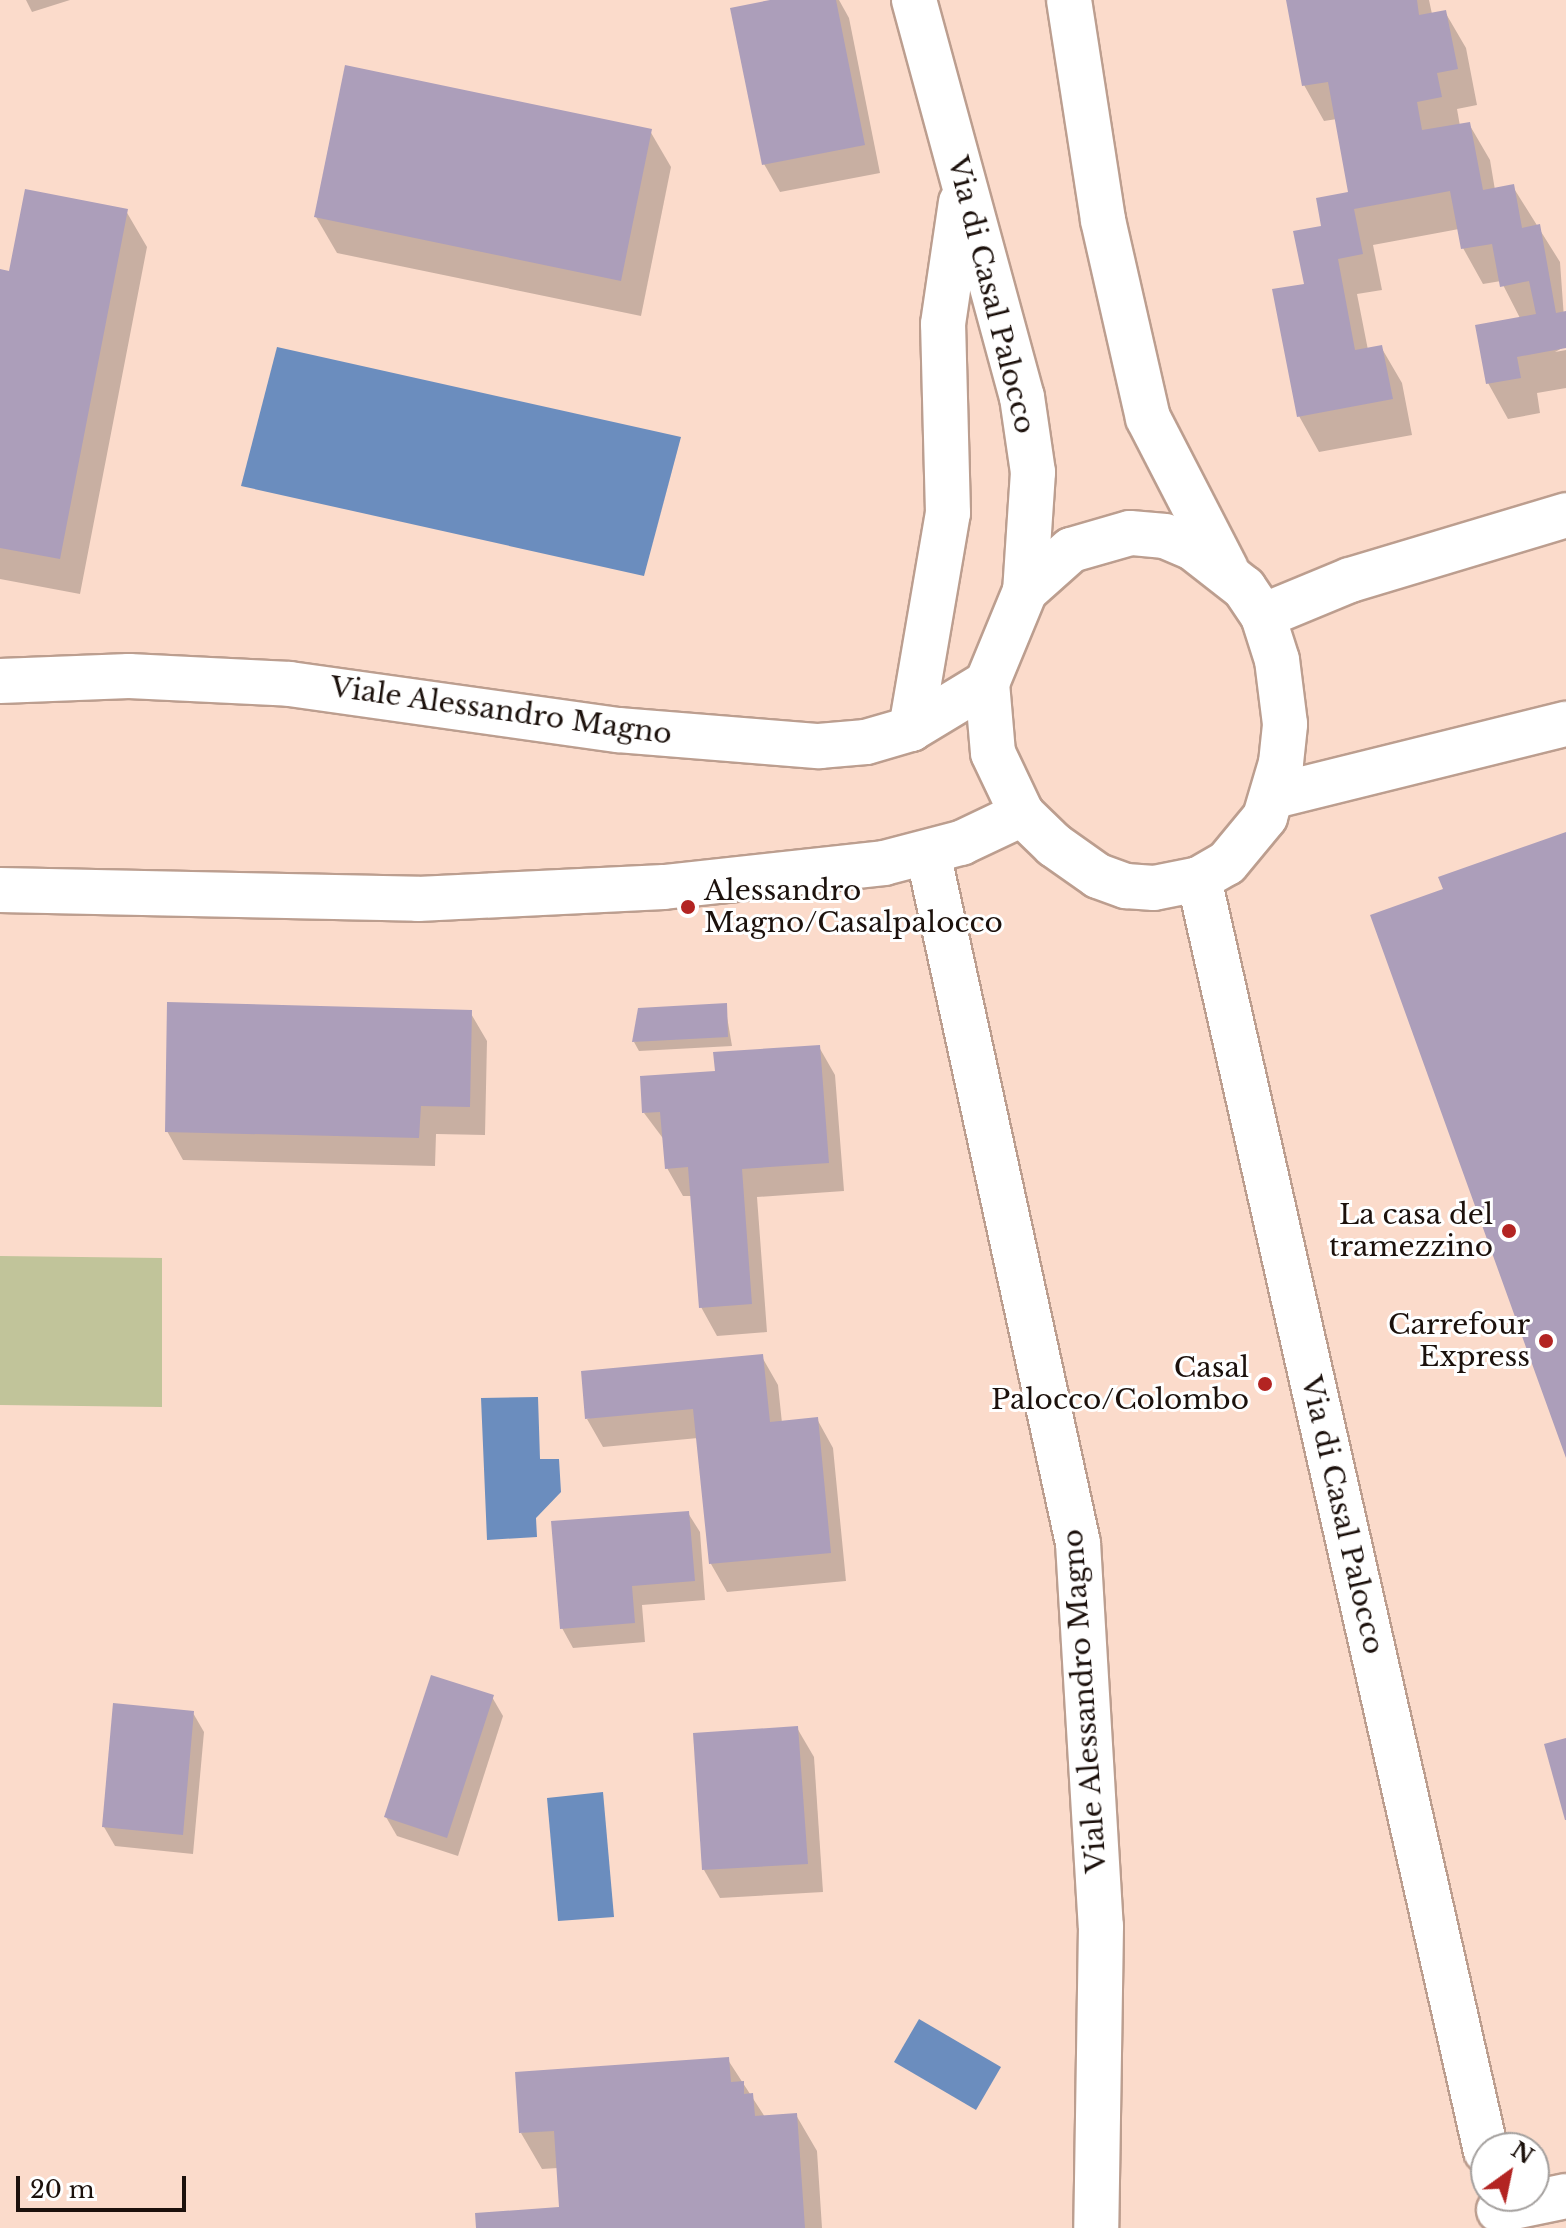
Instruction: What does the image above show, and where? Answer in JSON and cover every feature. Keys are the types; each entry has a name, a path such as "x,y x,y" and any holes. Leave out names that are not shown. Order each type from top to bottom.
{"street":[{"name":"Via di Casal Palocco","path":"914,0 1022,397 1033,472 1025,591 987,683"},
{"path":"987,683 993,753 1022,814 1069,858 1113,883 1154,888 1199,879 1249,842 1274,796 1284,745 1285,701 1263,616 1226,569 1148,418 1103,220 1069,0"},
{"path":"911,729 948,513 943,324 964,184"},
{"path":"1263,616 1350,580 1566,515"},
{"path":"1025,591 1071,550 1130,533 1179,541 1226,569"},
{"name":"Viale Alessandro Magno","path":"0,681 129,676 290,684 618,730 819,746 866,742 911,729 987,683"},
{"path":"1274,796 1566,724"},
{"path":"0,890 467,898 808,873 928,853 1022,814"},
{"name":"Viale Alessandro Magno","path":"928,853 1078,1543 1101,1926 1096,2228"},
{"name":"Via di Casal Palocco","path":"1199,879 1482,2132"},
{"path":"1500,2215 1566,2196"}],"green space":[{"path":"0,1256 162,1258 162,1407 0,1405"}],"water":[{"path":"277,347 681,437 644,576 241,486"},
{"path":"538,1397 540,1459 559,1459 561,1492 536,1518 537,1537 487,1540 481,1398"},
{"path":"603,1792 614,1917 558,1921 547,1798"},
{"path":"919,2019 1001,2067 976,2110 894,2062"}],"building":[{"path":"770,0 836,0 865,145 762,165 730,8"},
{"path":"1286,0 1417,0 1419,15 1446,10 1458,69 1437,73 1442,97 1417,102 1422,130 1470,122 1483,190 1514,184 1522,228 1540,224 1556,313 1566,311 1566,348 1517,357 1521,378 1486,384 1475,325 1536,314 1529,281 1500,287 1492,244 1461,249 1450,191 1354,209 1363,254 1338,259 1355,350 1382,345 1393,399 1297,417 1272,289 1304,284 1293,231 1321,226 1316,198 1348,192 1328,82 1302,86"},
{"path":"345,65 652,129 621,281 314,217"},
{"path":"25,189 128,209 60,559 0,548 0,269 9,271"},
{"path":"1566,832 1566,1458 1370,915 1443,889 1438,877"},
{"path":"167,1002 472,1010 470,1107 421,1106 419,1138 165,1132"},
{"path":"727,1003 728,1037 632,1042 638,1008"},
{"path":"820,1045 829,1163 742,1169 752,1304 699,1308 688,1167 665,1169 660,1112 642,1113 640,1076 715,1071 713,1052"},
{"path":"763,1354 770,1422 818,1417 831,1553 709,1564 693,1409 585,1419 581,1371"},
{"path":"689,1511 695,1581 632,1586 635,1623 560,1629 551,1521"},
{"path":"431,1675 494,1695 447,1838 384,1817"},
{"path":"113,1703 194,1711 183,1835 102,1827"},
{"path":"798,1726 808,1864 702,1870 693,1733"},
{"path":"1566,1738 1566,1820 1565,1820 1544,1744"},
{"path":"729,2057 731,2082 744,2081 744,2094 753,2093 755,2116 797,2113 805,2228 476,2228 475,2213 559,2207 554,2131 519,2133 515,2072"}],"place":[{"name":"Alessandro Magno/Casalpalocco","path":"688,907"},
{"name":"La casa del tramezzino","path":"1509,1231"},
{"name":"Carrefour Express","path":"1546,1341"},
{"name":"Casal Palocco/Colombo","path":"1265,1384"}]}
